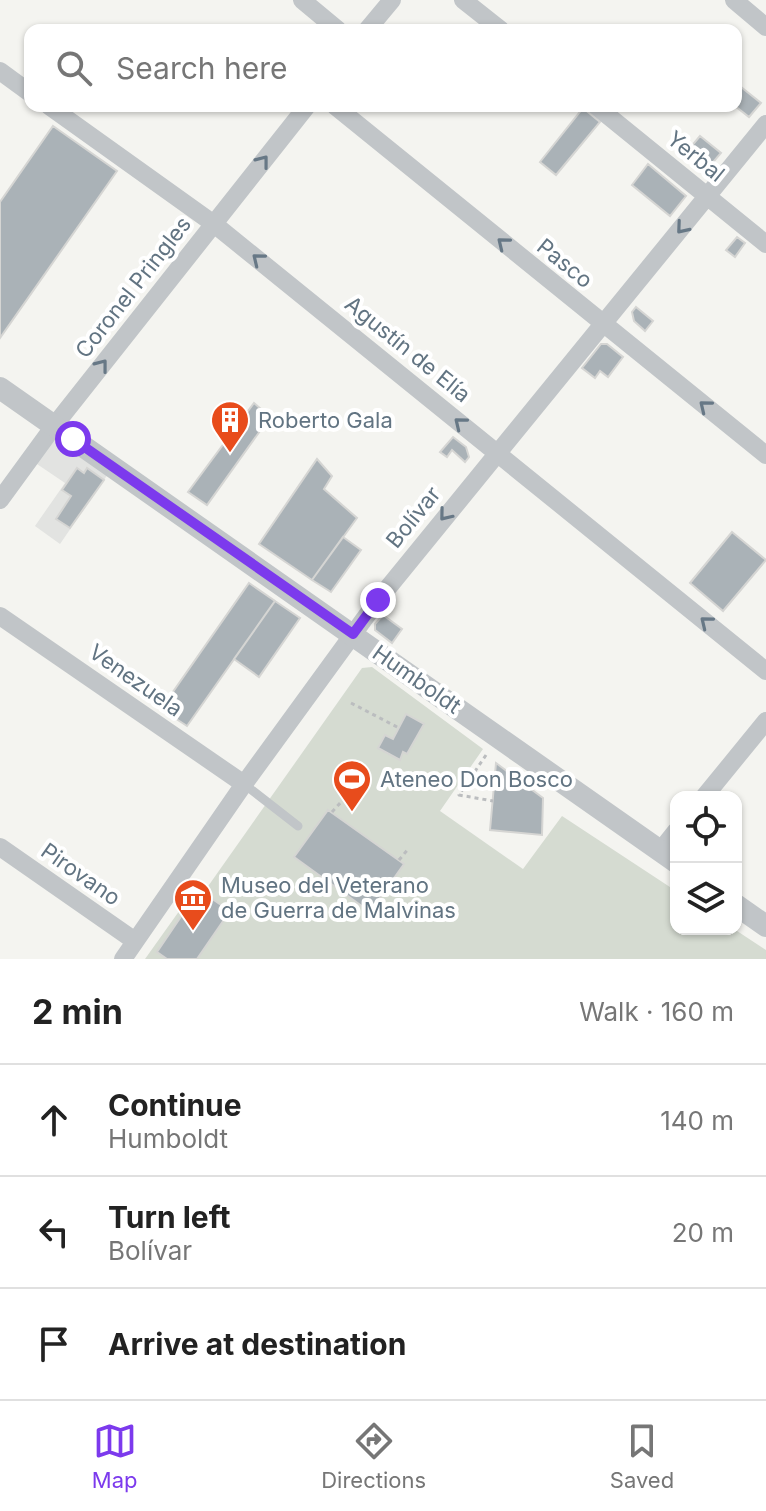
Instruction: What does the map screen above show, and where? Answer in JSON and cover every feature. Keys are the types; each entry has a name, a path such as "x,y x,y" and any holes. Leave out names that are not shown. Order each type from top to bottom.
{"street":[{"path":"302,0 331,24"},
{"path":"372,24 392,0"},
{"path":"463,0 493,24"},
{"path":"734,0 766,27"},
{"path":"0,71 24,89"},
{"name":"Agustín de Elía","path":"57,112 214,224 766,671"},
{"name":"Coronel Pringles","path":"0,500 54,426 302,112"},
{"name":"Pasco","path":"342,112 766,455"},
{"name":"Yerbal","path":"603,112 766,244"},
{"name":"Bolívar","path":"123,959 353,634 496,452 766,124"},
{"name":"Humboldt","path":"0,388 668,857"},
{"name":"Venezuela","path":"0,616 244,784"},
{"path":"709,791 766,721"},
{"name":"Pirovano","path":"0,847 135,941"},
{"path":"742,909 766,926"}],"lane":[{"path":"244,784 298,826"}],"path":[{"path":"351,703 399,728"},
{"path":"486,755 459,795 493,801"},
{"path":"332,812 342,801"},
{"path":"399,860 409,848"}],"shaded area":[{"path":"56,440 108,474 60,544 35,526 65,483 34,462 51,441"},
{"name":"Ateneo Don Bosco","path":"372,667 483,749 440,811 523,869 562,816 670,887 670,935 742,934 766,950 766,959 145,959 197,886 204,892 362,668"}],"building":[{"path":"742,88 761,103 749,117 742,112"},
{"path":"580,112 588,112 600,122 556,175 540,162"},
{"path":"53,126 117,171 0,338 0,202"},
{"path":"700,136 721,153 708,168 701,169 684,155"},
{"path":"648,164 686,196 670,216 632,185"},
{"path":"737,237 745,243 735,257 726,250"},
{"path":"636,307 653,321 645,331 634,321 632,312"},
{"path":"601,344 607,344 623,357 608,377 600,371 595,378 582,368"},
{"name":"Roberto Gala","path":"254,403 270,417 207,505 188,492"},
{"path":"453,437 466,447 469,457 465,462 452,450 447,457 440,452"},
{"path":"317,459 332,476 324,489 357,518 312,580 259,544"},
{"path":"77,468 84,473 87,468 104,480 70,528 56,519 71,496 62,490"},
{"path":"732,532 766,560 723,611 690,583"},
{"path":"343,537 361,550 331,592 312,580"},
{"path":"249,583 275,601 187,726 161,709"},
{"path":"275,601 300,618 259,677 234,659"},
{"path":"383,615 402,629 392,643 375,630 375,624"},
{"path":"406,714 424,724 407,754 403,752 400,760 378,748 385,735 393,739"},
{"path":"496,763 543,798 542,835 490,830"},
{"path":"328,810 404,864 370,912 294,857"},
{"name":"Museo del Veterano de Guerra de Malvinas","path":"199,890 230,911 197,959 167,959 157,952"}],"place":[{"name":"Roberto Gala","path":"230,454"},
{"name":"Ateneo Don Bosco","path":"352,813"},
{"name":"Museo del Veterano de Guerra de Malvinas","path":"193,932"}],"route":[{"path":"73,439 353,634 378,600"}]}
